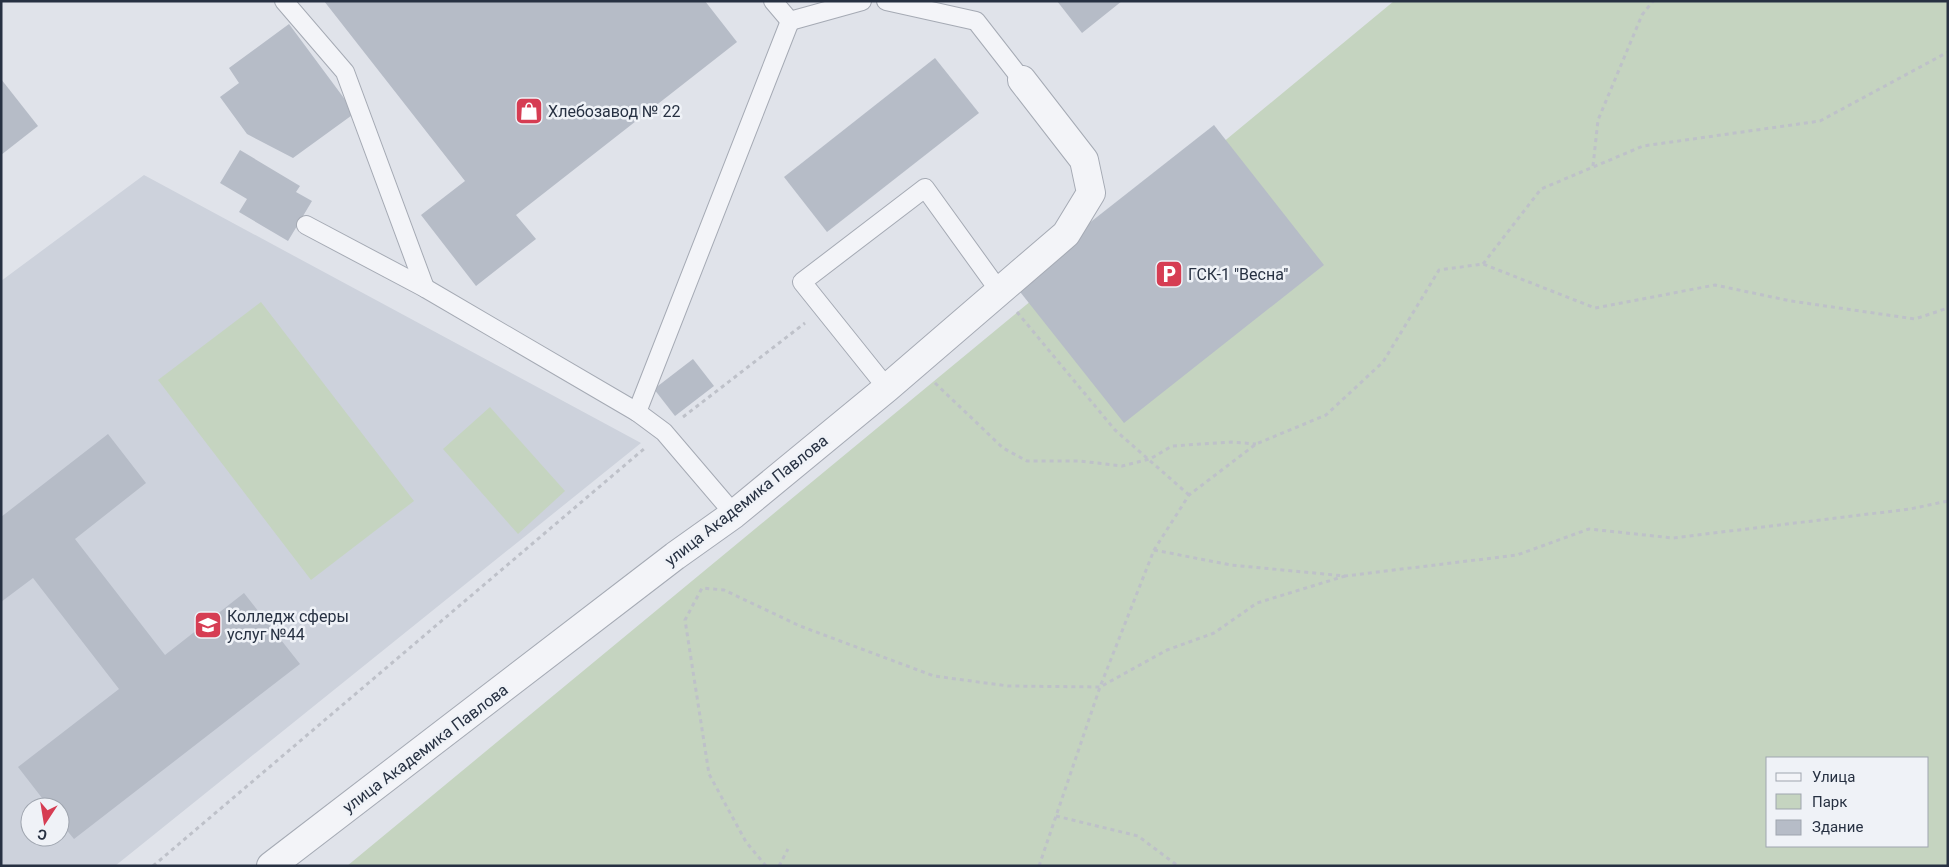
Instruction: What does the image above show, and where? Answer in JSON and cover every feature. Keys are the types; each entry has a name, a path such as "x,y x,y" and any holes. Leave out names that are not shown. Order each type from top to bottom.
{"street":[{"name":"улица Академика Павлова","path":"271,866 675,556 734,514 887,388 1066,234 1091,193 1084,160 1022,80"}],"lane":[{"path":"284,1 345,72 425,288"},
{"path":"773,1 790,21"},
{"path":"790,21 862,1"},
{"path":"886,1 976,21 1022,80"},
{"path":"637,412 790,21"},
{"path":"887,388 802,282 925,188 1000,292"},
{"path":"306,225 425,288 637,412 664,432 734,514"}],"path":[{"path":"1593,166 1598,120 1642,15 1653,1"},
{"path":"1483,264 1542,188 1643,146 1820,121 1948,52"},
{"path":"1039,866 1100,687 1154,550 1189,495 1256,444 1326,415 1383,362 1410,314 1439,270 1483,264 1596,308 1716,286 1791,301 1915,318 1948,308"},
{"path":"1000,292 1115,430 1189,495"},
{"path":"152,866 664,432 823,309"},
{"path":"915,363 1003,448 1027,461 1080,461 1122,466 1150,460 1172,446 1231,442 1256,444"},
{"path":"766,866 746,842 709,774 685,620 702,588 724,590 800,626 934,676 1008,686 1100,687 1166,650 1214,633 1257,603 1345,576 1517,555 1589,529 1673,538 1910,509 1948,501"},
{"path":"1154,550 1231,565 1345,576"},
{"path":"1056,816 1138,836 1178,866"},
{"path":"779,866 788,850"}],"shaded area":[{"name":"Колледж сферы услуг №44","path":"144,175 641,443 115,866 1,866 1,281"}],"green space":[{"path":"1394,1 1948,1 1948,866 347,866"},
{"path":"261,302 414,501 311,580 158,380"},
{"path":"490,407 565,491 518,534 443,449"}],"building":[{"name":"Хлебозавод № 22","path":"324,1 705,1 737,42 516,215 536,239 476,286 421,215 465,181"},
{"path":"1057,1 1122,1 1082,33"},
{"path":"289,24 355,113 293,158 247,134 220,97 239,83 229,68"},
{"path":"935,58 979,113 827,232 784,177"},
{"path":"1,79 38,126 1,155"},
{"name":"ГСК-1 \"Весна\"","path":"1214,125 1324,265 1124,423 1013,283"},
{"path":"240,150 300,186 296,192 312,201 288,241 239,212 247,199 220,183"},
{"path":"693,359 714,386 675,416 654,389"},
{"path":"108,434 146,483 75,539 165,655 244,593 300,664 74,839 70,834 70,797 41,797 18,767 119,689 33,578 1,602 1,517"}],"place":[{"name":"Хлебозавод № 22","path":"529,111"},
{"name":"ГСК-1 \"Весна\"","path":"1169,274"},
{"name":"Колледж сферы услуг №44","path":"208,625"}]}
